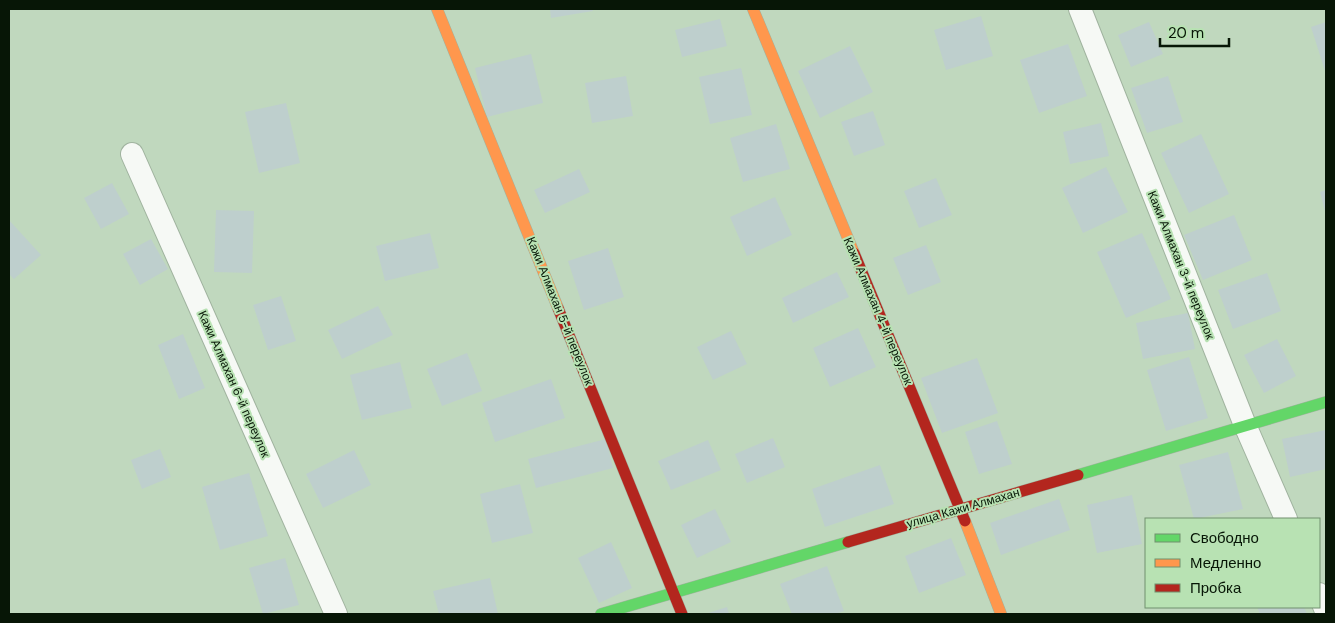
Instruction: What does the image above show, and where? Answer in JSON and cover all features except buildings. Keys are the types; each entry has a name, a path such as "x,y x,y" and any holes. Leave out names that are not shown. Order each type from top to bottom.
{"street":[{"name":"Кажи Алмахан 5-й переулок","path":"437,9 682,614"},
{"name":"Кажи Алмахан 4-й переулок","path":"752,9 960,509 1001,614"},
{"name":"Кажи Алмахан 3-й переулок","path":"1080,9 1245,425 1286,518"},
{"name":"Кажи Алмахан 6-й переулок","path":"132,154 336,614"},
{"name":"улица Кажи Алмахан","path":"600,614 1326,402"},
{"path":"1320,596 1326,611"}],"traffic: fast":[{"path":"1078,475 1326,402"},
{"path":"601,614 848,542"}],"traffic: slow":[{"path":"437,9 558,308"},
{"path":"753,9 854,253"},
{"path":"965,521 1001,614"}],"traffic: jam":[{"path":"854,253 965,521"},
{"path":"558,308 682,614"},
{"path":"848,542 1078,475"}]}
